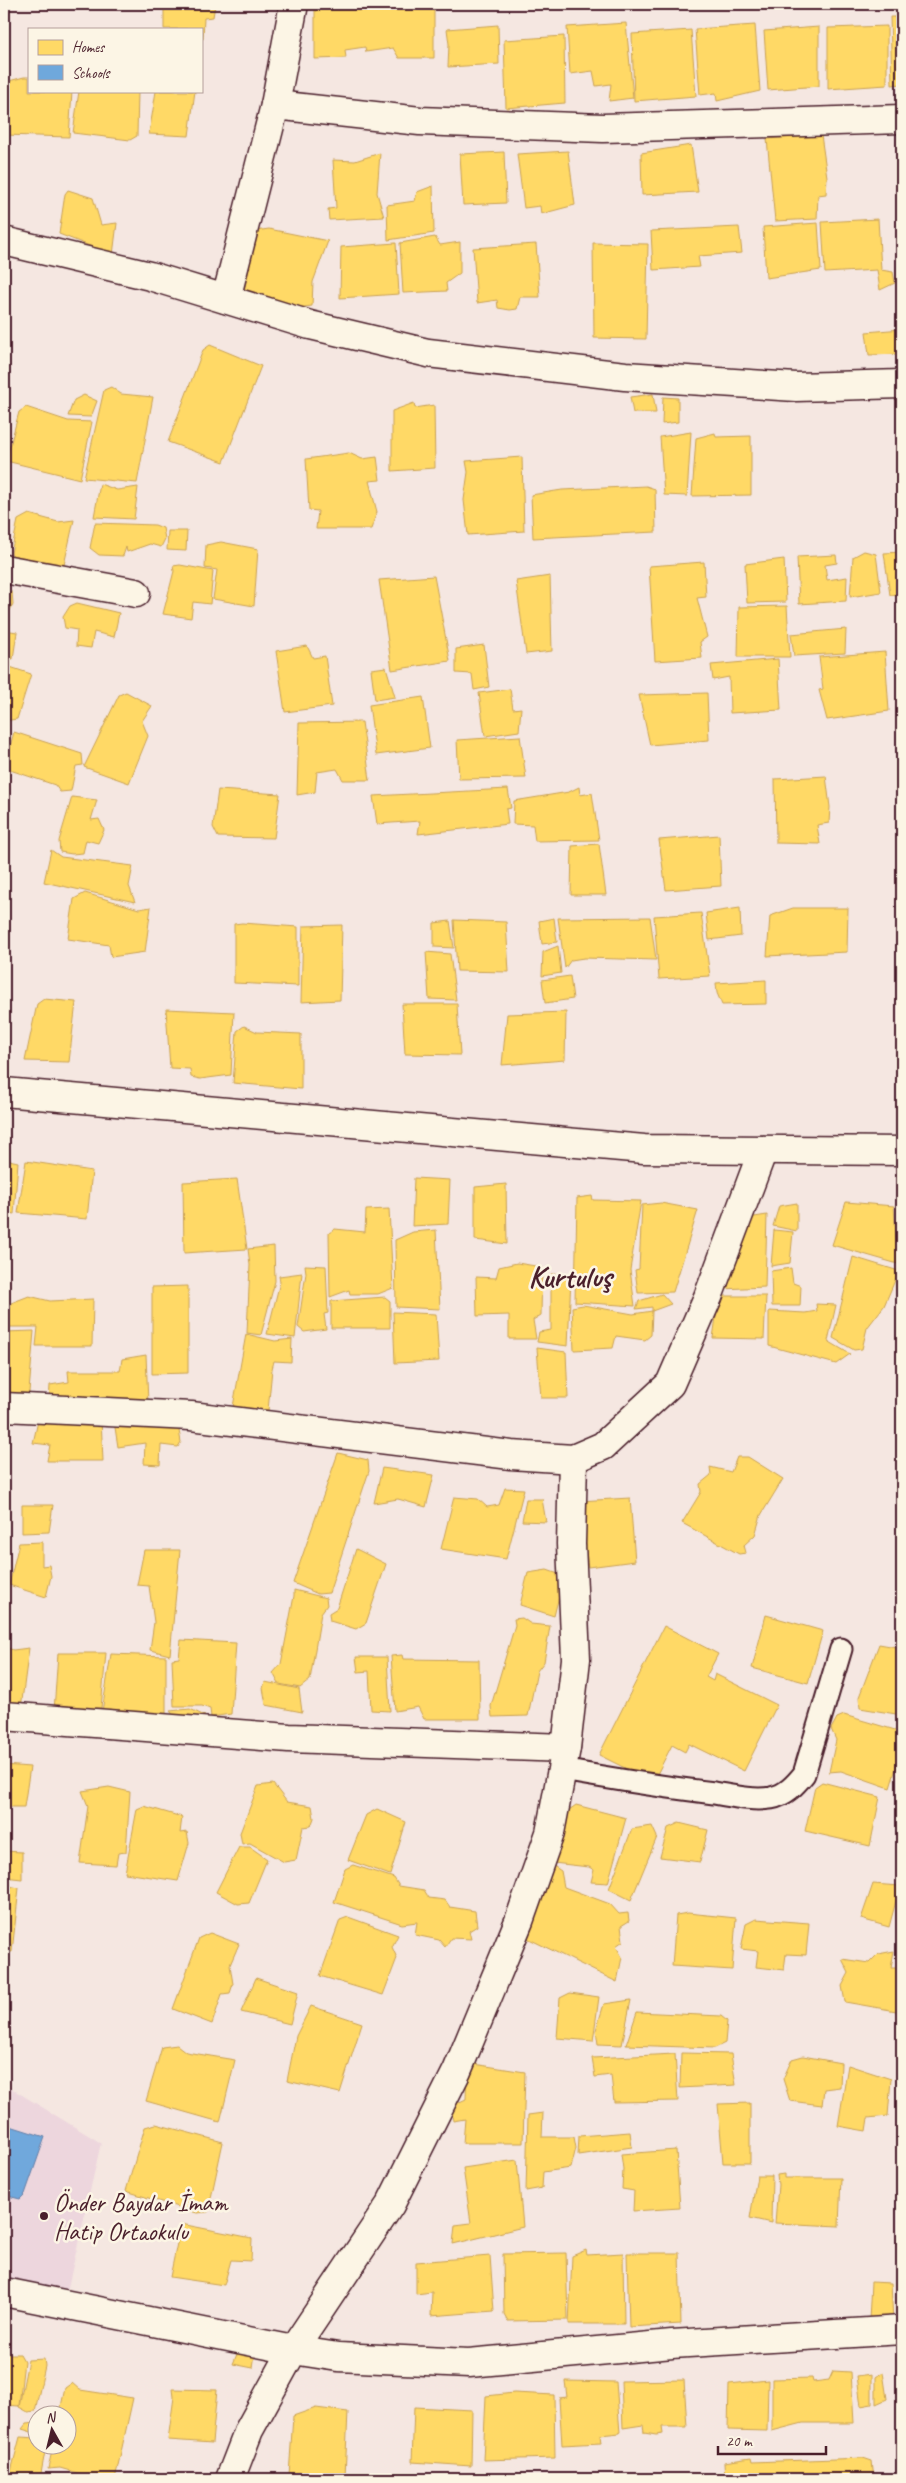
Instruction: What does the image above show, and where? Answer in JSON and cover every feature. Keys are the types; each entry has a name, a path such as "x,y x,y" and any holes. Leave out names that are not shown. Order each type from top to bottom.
{"street":[{"path":"226,299 276,105 294,4"},
{"path":"276,105 420,121 603,128 902,119"},
{"path":"4,241 150,276 310,325 438,354 625,376 748,384 796,387 902,384"},
{"path":"4,569 136,592"},
{"path":"4,1092 644,1149 899,1152"},
{"path":"4,1407 191,1416 511,1455 573,1459 604,1446 670,1384 708,1296 763,1150"},
{"path":"230,2479 250,2430 293,2350 390,2205 457,2072 518,1921 550,1833 564,1759 576,1659 572,1544 573,1459"},
{"path":"4,1716 564,1759"},
{"path":"4,2292 293,2350 338,2357 469,2363 672,2344 902,2330"}],"lane":[{"path":"564,1759 632,1783 751,1798 772,1798 782,1795 795,1786 804,1774 841,1649"}],"shaded area":[{"name":"Önder Baydar İmam Hatip Ortaokulu","path":"4,2084 101,2143 66,2296 4,2290"}],"building: Homes":[{"path":"164,4 215,5 213,17 204,18 203,39 202,28 164,28"},
{"path":"315,4 434,4 434,58 399,58 393,48 366,52 365,47 345,50 346,58 315,59"},
{"path":"890,17 902,17 902,84 892,85"},
{"path":"626,23 633,98 609,101 611,84 596,86 593,71 570,74 567,27"},
{"path":"498,25 499,64 448,67 449,44 447,29"},
{"path":"755,25 760,91 717,101 716,93 700,95 695,29"},
{"path":"887,26 887,85 828,89 828,28"},
{"path":"819,27 819,86 768,90 764,31"},
{"path":"691,30 696,96 634,101 632,34"},
{"path":"564,36 565,103 506,108 504,40"},
{"path":"28,77 28,92 72,92 69,137 4,135 4,116 9,81"},
{"path":"79,92 138,92 137,136 130,140 73,133"},
{"path":"156,92 195,92 189,136 149,134"},
{"path":"821,135 827,177 826,194 818,195 817,219 775,221 767,139"},
{"path":"691,145 698,192 642,195 641,153"},
{"path":"568,151 575,205 541,214 540,206 524,208 517,154"},
{"path":"504,152 506,203 463,205 460,154"},
{"path":"380,153 377,193 384,217 329,220 328,209 336,208 333,160 355,161"},
{"path":"433,186 434,233 388,240 387,205 415,201 417,192"},
{"path":"68,190 93,198 101,225 117,223 113,255 59,234 65,194"},
{"path":"878,219 881,270 893,272 895,283 880,290 877,270 825,273 822,222"},
{"path":"818,223 821,270 766,278 763,227"},
{"path":"739,227 742,253 698,256 700,267 653,270 651,231"},
{"path":"269,229 328,241 313,282 312,306 297,308 243,296 256,237 255,231"},
{"path":"435,237 440,245 460,242 460,273 446,283 447,291 403,293 400,243"},
{"path":"396,243 399,294 340,298 341,247"},
{"path":"593,243 648,244 646,339 594,338"},
{"path":"536,244 540,297 520,297 517,309 510,310 498,308 497,300 477,303 473,248"},
{"path":"902,329 902,354 869,355 866,332"},
{"path":"210,345 261,366 224,462 168,442 203,350"},
{"path":"111,387 121,394 153,397 137,483 84,478 104,390"},
{"path":"653,394 656,413 633,413 630,397"},
{"path":"84,395 97,401 91,417 68,416 74,400"},
{"path":"663,397 678,398 678,422 662,424"},
{"path":"414,403 415,408 434,405 435,468 392,471 392,411"},
{"path":"26,407 68,421 92,422 80,479 6,461 19,412"},
{"path":"691,432 687,496 664,495 660,437"},
{"path":"715,433 716,437 751,436 751,495 692,496 696,438"},
{"path":"349,453 362,459 377,457 380,480 369,481 377,512 371,529 316,529 318,511 309,510 306,459"},
{"path":"522,457 524,531 468,535 464,500 468,472 466,461"},
{"path":"100,484 117,490 138,487 134,519 94,517"},
{"path":"646,486 655,489 656,532 533,538 531,495 562,490"},
{"path":"29,514 58,522 74,520 64,565 16,560 11,553 18,520"},
{"path":"95,523 155,525 163,528 165,539 161,547 150,544 127,552 126,547 123,556 99,555 90,548"},
{"path":"168,531 187,531 186,551 167,550"},
{"path":"221,542 258,549 254,606 213,599 217,570 205,568 206,545"},
{"path":"864,551 876,554 881,592 850,597 853,557"},
{"path":"902,552 902,594 890,595 884,553"},
{"path":"836,555 837,563 825,565 827,580 847,577 846,601 799,604 797,557"},
{"path":"784,559 786,602 747,603 745,564"},
{"path":"704,562 706,597 697,598 707,637 700,642 702,658 655,661 649,566"},
{"path":"180,565 213,571 210,604 193,602 191,618 163,614 174,571 173,566"},
{"path":"434,576 450,661 392,670 379,580"},
{"path":"550,576 552,651 526,654 516,581"},
{"path":"4,592 12,592 13,604 4,621"},
{"path":"77,603 119,613 114,637 94,632 91,648 76,646 77,630 65,628 63,617 70,606"},
{"path":"787,606 790,657 738,657 739,607"},
{"path":"4,622 5,630 17,632 13,659 4,658"},
{"path":"846,629 845,653 794,656 791,634"},
{"path":"484,645 489,687 474,690 472,674 456,673 456,649"},
{"path":"307,646 313,658 325,656 332,706 285,712 276,651"},
{"path":"885,652 889,711 827,720 819,690 823,689 819,657"},
{"path":"778,659 781,710 730,713 729,677 713,680 711,665"},
{"path":"4,665 31,674 17,719 4,721"},
{"path":"386,667 395,697 375,700 371,669"},
{"path":"510,689 513,709 521,708 519,731 485,736 479,693"},
{"path":"126,692 152,706 142,721 148,736 129,783 84,767 119,695"},
{"path":"707,693 709,740 650,745 639,695"},
{"path":"423,697 430,748 376,755 369,705"},
{"path":"362,722 370,780 343,780 337,769 317,772 315,792 297,795 299,723"},
{"path":"14,732 82,754 83,765 76,766 71,791 60,792 55,785 4,768"},
{"path":"520,736 526,778 459,779 457,740"},
{"path":"826,776 830,807 829,823 817,825 820,844 776,843 775,779"},
{"path":"579,787 580,795 592,793 599,840 535,841 533,825 513,824 514,801 569,792"},
{"path":"508,789 511,808 506,809 508,824 418,834 420,821 377,824 373,796"},
{"path":"218,790 280,794 274,838 218,837 213,827"},
{"path":"72,797 97,800 91,820 99,819 104,830 98,843 86,840 83,853 60,852 59,841"},
{"path":"719,835 721,886 666,890 659,840"},
{"path":"599,844 606,895 571,895 572,846"},
{"path":"51,850 61,857 133,866 129,886 135,902 44,882"},
{"path":"85,893 139,909 151,907 145,952 111,957 109,945 68,939 74,899"},
{"path":"740,908 741,936 709,940 706,913"},
{"path":"793,908 848,908 847,952 767,956 770,916"},
{"path":"701,913 710,976 659,979 654,916"},
{"path":"650,917 656,960 584,958 571,960 565,968 558,918"},
{"path":"554,918 557,942 542,944 539,921"},
{"path":"454,920 506,922 509,972 457,971"},
{"path":"450,921 454,948 434,947 434,923"},
{"path":"234,924 298,927 298,986 234,983"},
{"path":"342,925 340,1000 301,1002 303,926"},
{"path":"558,946 561,973 542,976 543,952"},
{"path":"426,952 450,954 456,1000 429,999"},
{"path":"570,976 573,999 545,1003 542,980"},
{"path":"766,980 766,1004 722,1005 717,993 716,983"},
{"path":"44,999 76,1002 69,1062 25,1061 37,1004"},
{"path":"402,1004 457,1004 460,1055 405,1054"},
{"path":"166,1009 234,1012 231,1075 200,1079 191,1077 190,1069 170,1068"},
{"path":"566,1012 565,1060 502,1065 507,1014"},
{"path":"244,1026 257,1032 301,1034 301,1089 233,1083 237,1031"},
{"path":"4,1159 18,1162 14,1214 4,1212"},
{"path":"26,1161 92,1171 87,1219 18,1213"},
{"path":"414,1178 450,1180 448,1224 412,1226"},
{"path":"237,1179 247,1249 184,1253 183,1182"},
{"path":"506,1184 507,1244 475,1240 475,1187"},
{"path":"592,1196 593,1200 641,1201 630,1270 635,1306 575,1302 577,1198"},
{"path":"846,1202 894,1206 898,1264 832,1245"},
{"path":"661,1203 698,1210 673,1292 638,1293 635,1270 639,1269 642,1205"},
{"path":"797,1203 797,1231 773,1226 779,1206"},
{"path":"389,1209 393,1288 378,1294 350,1294 349,1290 330,1297 329,1233 335,1229 365,1232 366,1210"},
{"path":"767,1215 765,1287 722,1289 748,1218"},
{"path":"436,1230 440,1309 396,1307 395,1240 413,1232"},
{"path":"774,1230 793,1232 790,1263 771,1266"},
{"path":"274,1246 275,1281 261,1335 247,1333 250,1265 248,1249"},
{"path":"853,1257 899,1271 884,1306 867,1328 862,1349 854,1350 833,1338"},
{"path":"517,1263 542,1267 541,1315 533,1320 536,1339 509,1339 509,1315 477,1316 476,1277 496,1278 499,1267"},
{"path":"305,1265 326,1266 328,1313 324,1314 326,1329 304,1332 298,1327 306,1273"},
{"path":"791,1268 793,1283 801,1286 800,1306 772,1306 771,1271"},
{"path":"302,1273 295,1338 267,1334 280,1282 279,1276"},
{"path":"551,1274 571,1275 568,1346 537,1342 539,1332 551,1330"},
{"path":"188,1286 188,1373 152,1374 152,1287"},
{"path":"662,1294 671,1304 652,1311 652,1307 636,1309 639,1301"},
{"path":"29,1296 50,1301 93,1299 92,1346 36,1346 38,1327 6,1327 11,1303"},
{"path":"719,1296 766,1296 764,1339 713,1338"},
{"path":"385,1297 390,1301 390,1328 331,1328 331,1301"},
{"path":"816,1304 836,1305 828,1341 850,1354 836,1364 769,1346 769,1311 805,1313 817,1311"},
{"path":"583,1305 633,1314 652,1311 651,1335 645,1340 616,1336 613,1348 574,1350 572,1307"},
{"path":"393,1312 436,1314 439,1361 395,1363"},
{"path":"34,1331 28,1404 4,1404 4,1332"},
{"path":"246,1334 275,1341 292,1339 291,1362 274,1361 267,1421 231,1418"},
{"path":"537,1348 566,1352 568,1398 541,1398"},
{"path":"146,1355 148,1403 49,1404 50,1385 69,1382 68,1371 120,1371 122,1359"},
{"path":"101,1418 103,1461 47,1461 50,1445 33,1443 38,1421"},
{"path":"177,1419 181,1442 178,1447 161,1445 160,1465 144,1464 145,1443 118,1447 114,1421"},
{"path":"338,1453 368,1460 369,1471 329,1593 318,1594 293,1583"},
{"path":"737,1457 748,1457 783,1479 761,1515 755,1535 744,1545 746,1553 739,1554 682,1523 701,1492 700,1484 711,1475 710,1467 731,1472"},
{"path":"382,1468 434,1475 426,1507 398,1499 374,1503"},
{"path":"505,1488 524,1489 506,1559 441,1549 454,1497 478,1499 487,1507 499,1505"},
{"path":"630,1498 635,1561 588,1567 579,1501"},
{"path":"526,1499 542,1499 546,1522 522,1521"},
{"path":"22,1505 53,1505 49,1532 22,1533"},
{"path":"42,1542 42,1566 49,1565 51,1576 46,1597 9,1585 19,1543"},
{"path":"356,1549 386,1564 366,1623 356,1629 330,1621 329,1613 337,1608"},
{"path":"144,1550 180,1550 170,1655 150,1650 154,1622 149,1586 137,1585"},
{"path":"547,1570 564,1576 554,1616 520,1605 528,1573"},
{"path":"294,1590 326,1598 327,1605 321,1613 310,1680 300,1688 279,1684 273,1673 281,1664"},
{"path":"766,1615 823,1631 808,1683 752,1668"},
{"path":"522,1618 531,1624 550,1626 544,1662 537,1671 528,1716 492,1717 491,1706 515,1625 514,1619"},
{"path":"664,1626 718,1654 706,1677 713,1681 715,1674 777,1705 744,1771 689,1744 685,1752 672,1745 653,1782 599,1755"},
{"path":"4,1639 5,1647 13,1650 29,1648 21,1708 4,1705"},
{"path":"181,1640 236,1643 231,1714 211,1717 210,1709 202,1706 174,1706 172,1659 179,1658"},
{"path":"879,1644 902,1648 902,1715 860,1708 859,1697"},
{"path":"58,1653 106,1653 101,1708 54,1711"},
{"path":"111,1654 166,1656 166,1716 102,1712"},
{"path":"402,1655 403,1659 479,1660 480,1719 424,1719 418,1707 395,1711 391,1656"},
{"path":"356,1657 387,1657 390,1711 371,1710 369,1671 358,1672"},
{"path":"265,1682 299,1689 302,1712 266,1705 263,1688"},
{"path":"190,1709 207,1717 176,1718 170,1711"},
{"path":"844,1715 902,1732 902,1749 890,1788 841,1771 829,1772 836,1740 831,1729 837,1718"},
{"path":"4,1765 30,1767 24,1807 4,1807"},
{"path":"822,1782 880,1797 870,1846 805,1831 815,1787"},
{"path":"273,1784 287,1802 312,1806 314,1818 311,1826 303,1827 296,1860 284,1862 250,1843 242,1844 240,1833 258,1786"},
{"path":"109,1787 130,1792 126,1852 118,1853 116,1865 80,1863 88,1806 82,1791"},
{"path":"576,1805 626,1818 608,1883 591,1882 594,1870 589,1867 553,1863 569,1810"},
{"path":"144,1806 182,1817 180,1833 187,1832 189,1843 178,1881 125,1873 137,1809"},
{"path":"377,1809 406,1822 390,1875 348,1860 366,1815"},
{"path":"679,1823 708,1830 700,1862 660,1857 668,1828"},
{"path":"652,1826 657,1837 631,1900 609,1889 632,1829"},
{"path":"902,1828 902,1851 899,1850 898,1839"},
{"path":"239,1847 250,1847 267,1859 249,1903 238,1904 216,1892"},
{"path":"4,1851 22,1852 22,1879 4,1877"},
{"path":"353,1865 394,1878 399,1886 424,1890 429,1898 445,1900 450,1907 475,1911 477,1926 469,1931 471,1939 451,1938 445,1947 439,1940 415,1935 417,1922 402,1924 334,1902 345,1869"},
{"path":"552,1865 561,1871 564,1887 610,1904 619,1914 628,1913 629,1921 621,1926 623,1941 616,1946 622,1957 617,1982 523,1936"},
{"path":"873,1884 900,1886 889,1927 861,1919"},
{"path":"4,1885 19,1888 12,1952 4,1951"},
{"path":"688,1913 736,1918 732,1970 672,1966 676,1915"},
{"path":"348,1917 398,1935 392,1947 397,1958 383,1995 320,1976 340,1920"},
{"path":"756,1919 809,1923 806,1955 786,1954 784,1970 756,1967 758,1951 741,1949 746,1924"},
{"path":"210,1933 239,1944 230,1965 233,1984 230,1993 222,1994 212,2024 173,2009 199,1938"},
{"path":"894,1951 891,1968 902,1968 902,2012 845,2002 842,1986 849,1973 842,1959 869,1963 878,1954"},
{"path":"256,1978 298,1992 290,2024 241,2012"},
{"path":"570,1993 599,1997 593,2041 557,2038 560,1998"},
{"path":"631,2000 622,2045 598,2044 596,2030 604,2004"},
{"path":"311,2006 362,2023 340,2093 287,2081 296,2036"},
{"path":"637,2012 721,2016 727,2021 725,2043 715,2048 626,2045"},
{"path":"177,2045 186,2052 235,2060 220,2122 146,2101 162,2047"},
{"path":"681,2053 731,2054 736,2085 680,2088"},
{"path":"675,2054 678,2101 614,2102 611,2075 595,2077 592,2058"},
{"path":"803,2056 841,2063 840,2087 824,2089 822,2105 790,2101 783,2079 792,2059"},
{"path":"467,2063 525,2072 523,2143 463,2143 465,2119 453,2121 451,2106 466,2099"},
{"path":"848,2065 891,2079 888,2116 868,2118 866,2131 838,2126"},
{"path":"750,2103 750,2163 723,2163 718,2104"},
{"path":"543,2113 542,2137 574,2137 576,2148 571,2168 543,2172 542,2188 526,2191 528,2115"},
{"path":"156,2124 223,2142 208,2212 197,2213 126,2191 145,2127"},
{"path":"630,2132 632,2147 578,2155 579,2136"},
{"path":"676,2150 680,2208 633,2211 634,2191 622,2189 623,2169 621,2154"},
{"path":"517,2160 523,2227 453,2244 455,2225 471,2223 463,2168"},
{"path":"784,2174 784,2178 841,2178 839,2226 775,2223 777,2175"},
{"path":"757,2176 772,2176 771,2223 750,2218"},
{"path":"181,2224 252,2238 251,2261 231,2260 224,2285 170,2277"},
{"path":"586,2250 587,2255 623,2253 624,2324 569,2324 572,2256"},
{"path":"566,2253 568,2320 508,2321 504,2314 503,2254"},
{"path":"627,2253 679,2253 681,2324 629,2327"},
{"path":"490,2256 494,2311 431,2316 432,2292 416,2294 416,2262"},
{"path":"871,2282 891,2283 893,2322 869,2321"},
{"path":"239,2349 255,2353 253,2368 233,2364"},
{"path":"4,2354 20,2354 24,2361 19,2406 4,2405"},
{"path":"44,2359 45,2366 36,2406 28,2406 28,2412 19,2407 28,2360"},
{"path":"833,2371 851,2372 854,2423 803,2423 772,2431 772,2379 812,2378 813,2382 829,2380"},
{"path":"883,2372 887,2399 876,2404 876,2377"},
{"path":"872,2374 872,2404 861,2406 857,2376"},
{"path":"684,2380 687,2427 662,2427 663,2434 656,2435 644,2433 643,2425 623,2428 621,2381"},
{"path":"768,2380 767,2431 728,2430 729,2384"},
{"path":"565,2381 616,2382 620,2433 600,2435 601,2443 562,2445 559,2398 567,2397"},
{"path":"72,2383 80,2390 133,2398 115,2479 97,2479 60,2468 48,2469 51,2456 78,2456 78,2406 61,2406 65,2388"},
{"path":"173,2389 217,2390 212,2443 168,2440 174,2397"},
{"path":"514,2393 554,2395 555,2458 483,2460 486,2396"},
{"path":"414,2407 472,2410 471,2466 412,2462"},
{"path":"316,2408 348,2412 345,2476 289,2475 293,2416"},
{"path":"28,2424 28,2431 22,2429"},
{"path":"20,2437 28,2437 28,2456 44,2456 40,2479 9,2479"},
{"path":"751,2458 752,2462 863,2458 872,2461 874,2479 725,2479 724,2462"}],"building: Schools":[{"path":"4,2124 45,2137 25,2194 20,2199 4,2195"}],"place":[{"name":"Önder Baydar İmam Hatip Ortaokulu","path":"44,2216"}],"district":[{"name":"Kurtuluş","path":"570,1277"}]}
